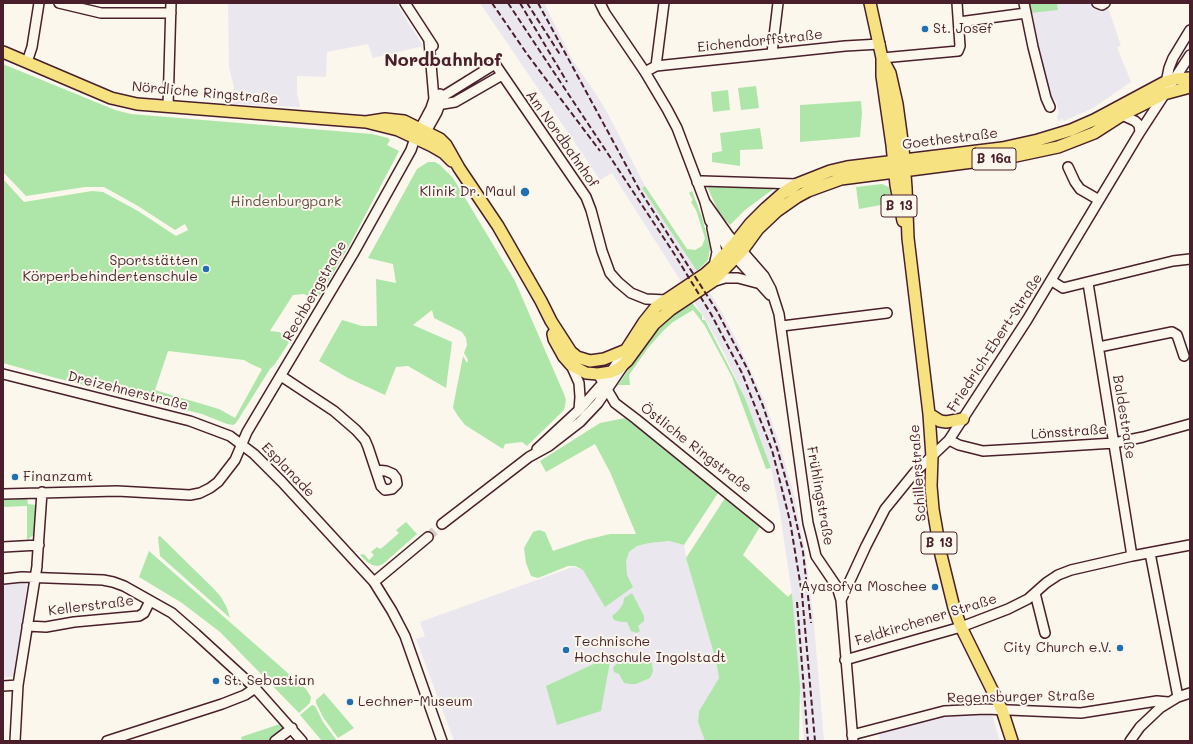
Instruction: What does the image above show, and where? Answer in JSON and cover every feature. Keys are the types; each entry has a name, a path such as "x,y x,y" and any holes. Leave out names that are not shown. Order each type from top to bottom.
{"main road":[{"name":"Schillerstraße","path":"870,3 882,58 890,73 897,104 900,210 908,238 929,414 932,457 931,486 936,524 954,608 961,627 1002,710 1012,741"},
{"name":"Nördliche Ringstraße","path":"3,52 111,98 137,104 366,122 421,135"},
{"name":"Goethestraße","path":"736,250 777,211 808,191 841,179 899,166 1002,148 1055,135 1094,120 1170,80 1190,78"},
{"name":"Goethestraße","path":"736,250 750,224 766,208 783,193 797,184 814,177 841,168 899,166 1011,157 1058,147 1094,133 1122,115 1164,94 1190,87"},
{"path":"421,135 440,139 446,145 459,168 498,226 541,301 551,322 571,352 577,357 590,361 594,364 603,382"},
{"path":"590,361 604,359 626,350 649,315 666,300 705,274 736,250"},
{"path":"603,382 611,372 618,369 627,361 654,324 670,310 712,282 736,250"},
{"path":"551,322 554,339 564,357 571,365 603,382"},
{"path":"929,414 940,421 946,422 963,419"}],"street":[{"path":"27,62 32,47 39,3"},
{"path":"59,3 101,13 171,14"},
{"path":"168,107 171,3"},
{"path":"405,3 429,41 438,99 447,104 455,102 502,76"},
{"path":"600,3 605,13 645,72 677,128 705,202 717,252 714,266"},
{"path":"656,66 664,3"},
{"path":"772,53 778,3"},
{"path":"882,58 958,51 960,46 957,3"},
{"path":"1024,3 1043,86 1050,107"},
{"path":"1097,3 1102,5 1105,3"},
{"path":"959,22 1026,13"},
{"name":"Friedrich-Ebert-Straße","path":"1170,80 1167,73 1173,58 1190,30"},
{"name":"Eichendorffstraße","path":"645,72 656,66 772,53 880,44"},
{"name":"Friedrich-Ebert-Straße","path":"841,600 885,509 915,472 949,440 1052,281 1099,200 1164,94 1170,80 1190,58"},
{"name":"Am Nordbahnhof","path":"438,99 495,64 586,197 610,273 631,293 646,299 666,300"},
{"name":"Rechbergstraße","path":"242,445 247,432 357,247 411,150 436,116 438,99"},
{"path":"1122,115 1135,121 1139,125 1140,132"},
{"path":"1068,167 1080,189 1099,200"},
{"path":"697,182 797,184"},
{"path":"705,202 736,250"},
{"path":"710,221 736,250"},
{"name":"Frühlingstraße","path":"736,250 760,284 774,298"},
{"name":"Frühlingstraße","path":"736,250 764,276 780,314 809,528 816,556 837,587 841,600 845,660 853,738"},
{"path":"1052,281 1063,288 1144,268 1190,259"},
{"path":"712,282 725,278 738,278 760,284"},
{"name":"Baldestraße","path":"1088,283 1132,556"},
{"path":"782,326 887,313"},
{"path":"1099,347 1172,332 1177,335 1184,356"},
{"path":"611,372 626,350"},
{"path":"442,524 529,457 579,410 603,382 627,361"},
{"path":"571,365 579,384 579,410"},
{"name":"Dreizehnerstraße","path":"3,374 190,421 230,436 242,445"},
{"path":"281,376 334,411 356,430 365,440 376,470"},
{"path":"529,457 549,446 580,422 598,403 603,382"},
{"name":"Östliche Ringstraße","path":"603,382 614,404 642,423 769,527"},
{"name":"Lönsstraße","path":"949,440 959,445 983,451 1114,443 1143,437 1190,424"},
{"name":"Esplanade","path":"3,494 117,491 179,495 200,493 210,488 224,476 235,460 242,445 257,457 282,482 374,582 405,636 442,741"},
{"path":"15,741 11,686 27,626 37,565 42,492"},
{"path":"374,582 428,537"},
{"path":"3,547 39,545"},
{"name":"Feldkirchener Straße","path":"845,660 961,627 1019,604 1058,575 1071,570 1190,545"},
{"path":"1150,553 1178,697"},
{"path":"3,579 22,577 103,580 124,586 172,613 190,628 255,688 302,741"},
{"path":"1035,593 1045,633"},
{"name":"Kellerstraße","path":"27,626 46,627 74,622 139,616 144,612 150,601"},
{"path":"107,741 222,704 245,695 255,688"},
{"path":"1130,741 1152,714 1168,702 1190,693"},
{"name":"Regensburger Straße","path":"853,738 944,711 974,709 1081,713 1157,701 1168,702"},
{"path":"275,741 292,728"}],"shaded area":[{"path":"228,3 396,3 423,46 373,58 368,44 327,52 326,77 297,76 297,93 300,107 233,104 234,87 229,68"},
{"path":"480,3 545,3 573,61 608,114 645,186 642,188 684,250 720,309 738,343 765,402 779,442 794,495 804,544 813,613 824,741 804,741 792,594 780,513 771,468 745,398 722,349 705,319 612,173 600,180"},
{"path":"1029,3 1092,3 1093,9 1108,7 1121,46 1117,47 1131,82 1093,108 1064,121 1063,119 1058,121 1057,116 1059,113 1056,101 1050,96 1038,45 1034,19 1030,14"},
{"name":"Technische Hochschule Ingolstadt","path":"669,541 684,545 686,558 716,661 719,678 699,711 698,722 705,741 454,741 416,639 425,636 420,622 573,567 583,570 629,552 637,546"},
{"path":"24,582 27,586 14,676 3,678 3,584"},
{"path":"965,714 992,715 1000,741 880,741 879,734 937,718"}],"green space":[{"path":"1030,3 1057,3 1058,10 1031,13"},
{"name":"Hindenburgpark","path":"3,64 115,110 131,114 372,134 388,138 390,140 387,145 399,151 349,246 319,297 315,301 304,294 293,295 270,331 279,332 290,339 236,423 233,425 202,414 56,378 3,363 3,179 24,202 92,191 103,192 138,211 176,236 188,230 185,224 175,230 138,206 104,187 85,187 26,196 3,172","holes":["168,351 244,360 262,369 235,418 219,409 155,390"]},
{"path":"756,86 759,108 741,110 738,88"},
{"path":"728,90 730,110 713,112 711,92"},
{"path":"861,101 862,113 860,137 800,142 800,105"},
{"path":"760,128 763,149 740,150 740,166 712,162 712,153 722,151 720,133"},
{"path":"428,162 435,162 440,165 453,178 515,281 564,394 566,400 564,410 527,446 522,442 505,444 503,449 465,425 458,416 453,408 463,356 467,363 468,360 464,353 467,345 466,338 462,332 434,318 432,310 413,325 452,342 446,388 408,366 396,367 385,395 348,378 319,361 342,320 362,326 377,326 376,279 396,283 393,264 368,258 417,169"},
{"path":"706,184 776,187 745,210 730,225 719,213"},
{"path":"882,184 889,187 892,203 859,209 856,187"},
{"path":"645,186 687,249 695,250 702,246 705,238 696,210 691,202 693,200 689,193 692,191 702,217 710,248 708,260 697,271 642,188"},
{"path":"692,303 702,315 702,320 705,320 745,398 771,468 766,469 732,377 705,326 693,310 673,322 648,348 629,375 630,385 618,385 638,355 660,328 679,311"},
{"path":"625,418 720,490 684,545 669,541 650,543 637,546 629,552 626,561 627,575 633,587 605,607 583,570 575,566 568,566 538,578 531,576 526,563 524,548 533,532 539,530 545,532 553,551 585,540 610,534 636,534 610,472 595,444 546,472 540,461 600,423"},
{"path":"727,495 761,525 743,555 788,597 792,593 800,687 799,741 705,741 698,722 699,711 719,678 716,661 686,558"},
{"path":"27,498 28,504 36,505 35,534 27,540 27,506 3,507 3,499"},
{"path":"406,522 417,534 383,564 378,566 372,565 360,555 365,555 369,560 374,555 371,552 377,547 380,549 383,547 399,533 396,530"},
{"path":"160,536 221,597 230,618 160,556 158,537"},
{"path":"149,551 306,689 311,697 310,703 299,713 220,632 182,603 139,577"},
{"path":"632,593 644,616 644,621 638,626 640,631 637,633 631,631 627,622 614,620 612,616 623,604 624,598"},
{"path":"611,656 601,711 557,725 546,686"},
{"path":"646,656 652,664 653,671 650,678 636,684 624,683 619,674 614,672 613,668 620,662"},
{"path":"324,693 354,728 338,738 323,717 316,703 316,700"},
{"path":"312,705 315,706 323,722 337,741 322,741 300,715"},
{"path":"280,724 287,730 269,741 242,741 241,737"}],"tunnel":[{"path":"428,537 442,524"}],"railway":[{"path":"492,3 527,54 600,151"},
{"path":"508,3 675,255 711,314 742,373 772,450 790,521 802,594 815,741"},
{"path":"520,3 567,82"},
{"path":"527,3 561,56"},
{"path":"538,3 639,189 717,311 748,370 763,406 790,494 803,552 811,623"},
{"path":"797,602 808,741"}],"place":[{"name":"St. Josef","path":"925,29"},
{"name":"Klinik Dr. Maul","path":"525,192"},
{"name":"Sportstätten Körperbehindertenschule","path":"206,269"},
{"name":"Finanzamt","path":"15,477"},
{"name":"Ayasofya Moschee","path":"935,587"},
{"name":"City Church e.V.","path":"1120,648"},
{"name":"Technische Hochschule Ingolstadt","path":"566,650"},
{"name":"St. Sebastian","path":"216,681"},
{"name":"Lechner-Museum","path":"350,702"}],"district":[{"name":"Nordbahnhof","path":"443,60"}]}
